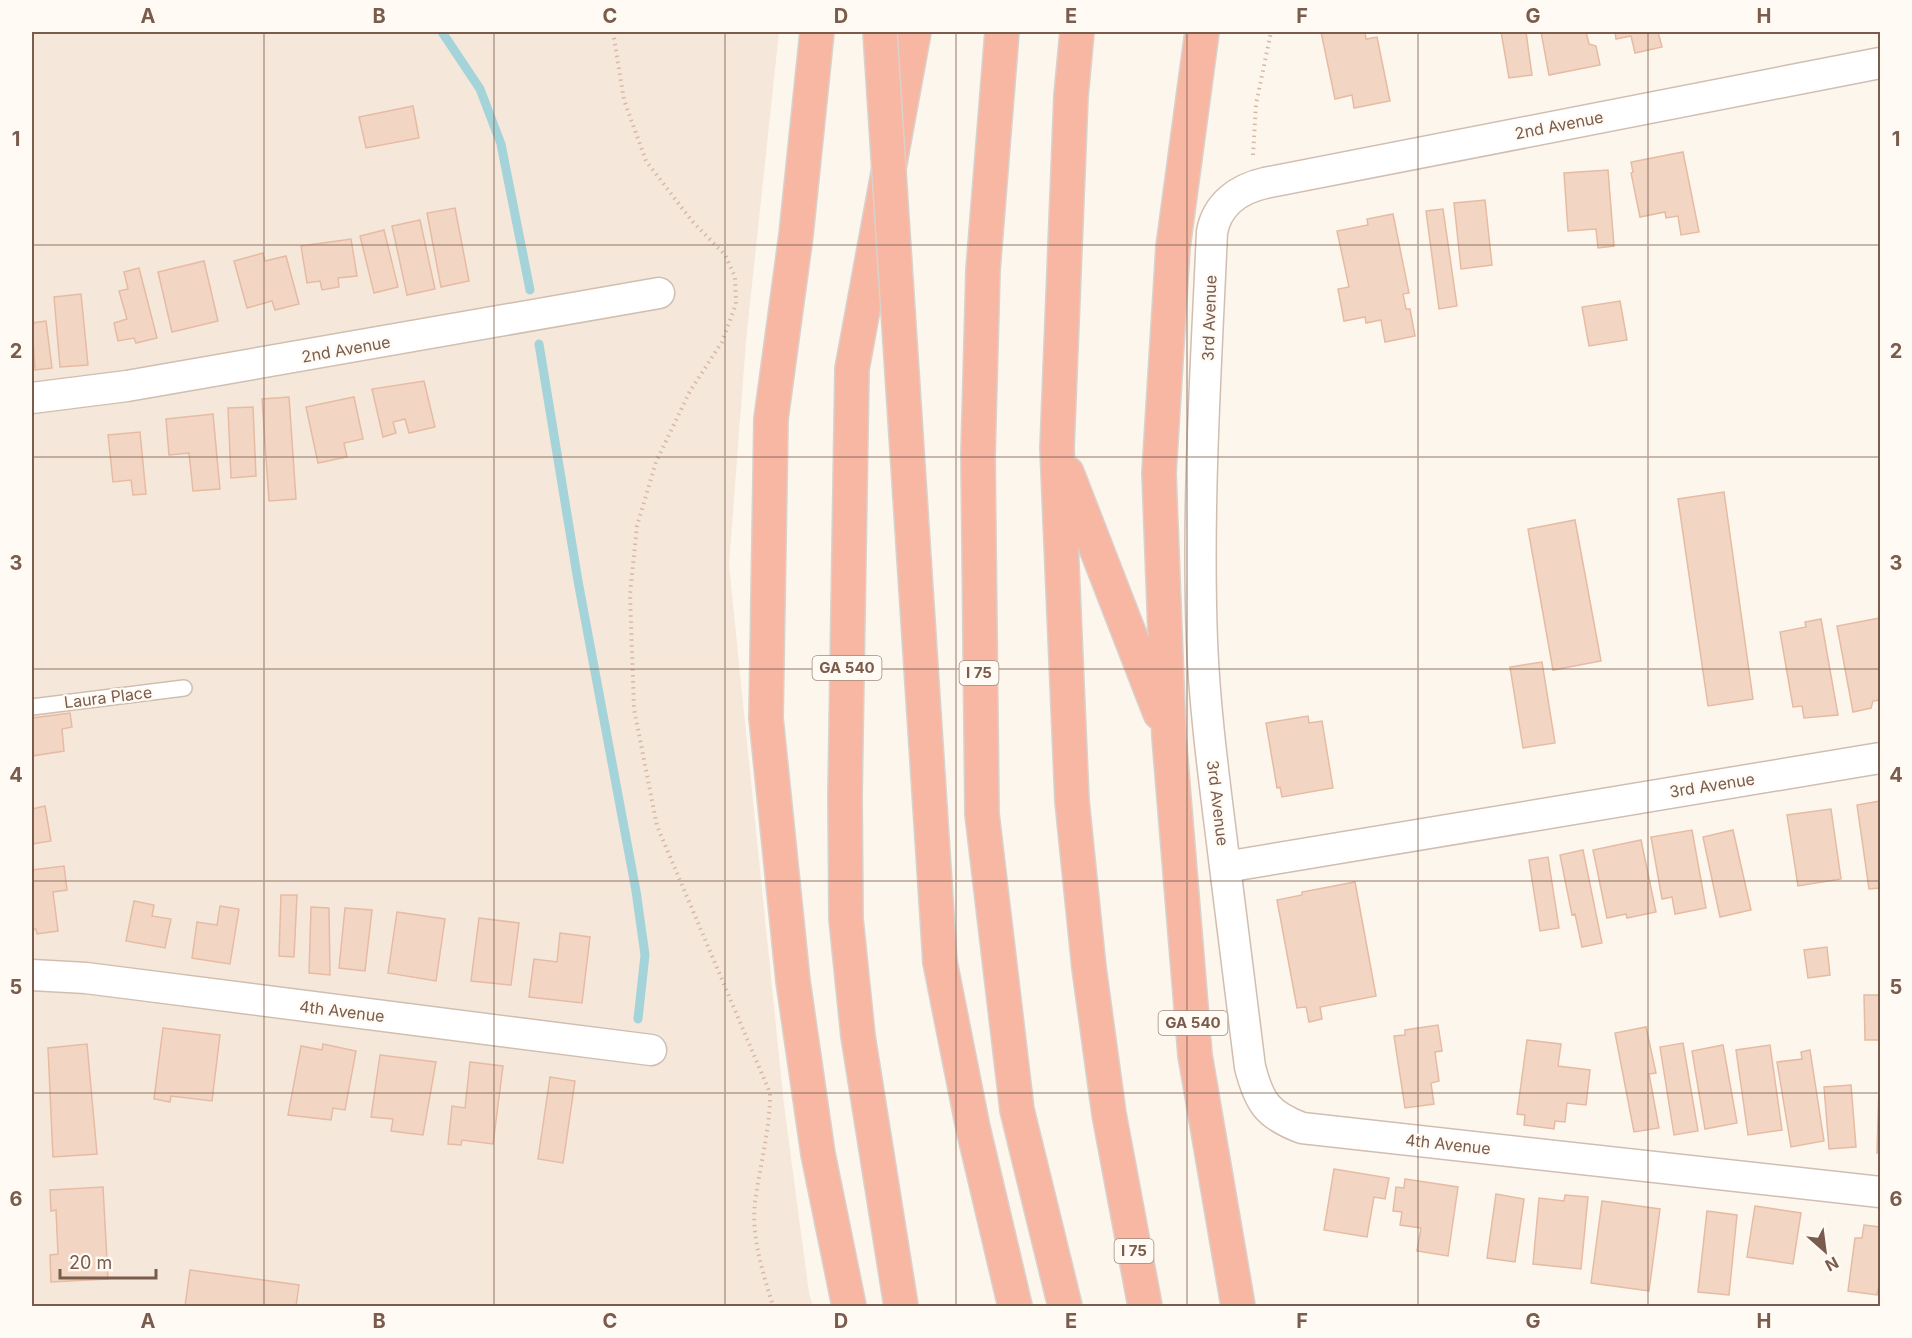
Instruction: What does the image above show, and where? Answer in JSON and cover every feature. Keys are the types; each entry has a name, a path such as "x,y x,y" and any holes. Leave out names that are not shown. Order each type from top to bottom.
{"highway":[{"path":"817,32 796,235 771,419 766,718 792,981 818,1154 849,1306"},
{"path":"880,32 895,231 940,962 973,1128 1015,1306"},
{"name":"GA 540","path":"901,1306 858,1036 846,919 845,795 852,369 914,32"},
{"name":"I 75","path":"1002,32 983,270 978,442 981,814 1017,1110 1065,1306"},
{"name":"I 75","path":"1077,32 1071,96 1057,448 1076,837 1089,968 1109,1114 1144,1306"},
{"path":"1169,737 1159,472 1173,247 1202,32"},
{"name":"GA 540","path":"1057,448 1169,737 1196,1055 1238,1306"}],"street":[{"name":"2nd Avenue","path":"1238,193 1265,183 1881,63"},
{"name":"3rd Avenue","path":"1238,193 1219,211 1212,232 1200,558 1202,643 1210,746 1226,867 1881,758"},
{"name":"2nd Avenue","path":"32,398 127,386 659,294"},
{"name":"4th Avenue","path":"1226,867 1250,1067 1256,1092 1265,1106 1283,1121 1302,1128 1881,1192"},
{"name":"4th Avenue","path":"32,975 86,978 651,1050"}],"lane":[{"name":"Laura Place","path":"32,707 184,688"}],"path":[{"path":"613,32 624,100 646,161 692,221 725,255 735,277 736,304 722,342 690,391 656,462 636,526 630,594 633,698 657,826 770,1093 770,1121 755,1204 757,1251 773,1306"},
{"path":"1253,161 1256,104 1271,32"}],"shaded area":[{"path":"32,32 779,32 746,341 729,565 784,1105 809,1293 813,1306 32,1306"}],"building":[{"path":"1321,32 1365,32 1366,39 1377,37 1390,101 1354,108 1352,95 1335,99"},
{"path":"1501,32 1526,32 1532,75 1509,78"},
{"path":"1541,32 1586,32 1589,44 1596,46 1600,65 1549,75"},
{"path":"1615,32 1658,32 1662,47 1635,53 1631,36 1616,39"},
{"path":"413,106 419,138 366,148 359,117"},
{"path":"1683,152 1699,232 1681,235 1678,216 1666,218 1665,212 1640,217 1631,162"},
{"path":"1608,170 1614,246 1598,248 1596,229 1568,231 1564,173"},
{"path":"1485,200 1492,265 1461,269 1454,203"},
{"path":"455,208 469,281 441,287 427,213"},
{"path":"1443,209 1457,306 1439,309 1426,211"},
{"path":"1393,214 1409,293 1403,294 1406,309 1410,309 1415,336 1385,342 1381,320 1366,323 1365,317 1344,321 1338,289 1349,287 1337,231 1368,225 1367,219"},
{"path":"420,220 435,289 407,295 392,226"},
{"path":"384,230 398,287 374,293 360,236"},
{"path":"351,239 357,276 338,278 339,287 322,290 320,281 307,283 301,246"},
{"path":"263,253 265,261 286,256 299,304 275,310 272,301 247,308 234,261"},
{"path":"204,261 218,321 172,332 158,272"},
{"path":"139,268 157,338 136,343 134,338 118,341 114,323 127,319 119,291 128,289 124,272"},
{"path":"81,294 88,365 60,367 54,297"},
{"path":"1620,301 1627,340 1589,346 1582,307"},
{"path":"46,321 52,368 35,370 32,323"},
{"path":"424,381 435,427 409,433 405,419 393,422 396,433 383,437 372,389"},
{"path":"289,397 296,499 269,501 262,399"},
{"path":"354,397 363,439 344,443 347,457 318,463 306,407"},
{"path":"253,407 256,476 231,478 228,408"},
{"path":"213,414 220,489 193,491 189,453 169,455 166,419"},
{"path":"140,432 146,494 133,495 131,480 113,482 108,435"},
{"path":"1724,492 1753,699 1708,706 1678,499"},
{"path":"1575,520 1601,661 1553,670 1528,529"},
{"path":"1880,618 1880,700 1873,701 1871,708 1853,712 1837,626"},
{"path":"1821,619 1838,715 1804,718 1802,706 1793,707 1780,632 1806,627 1805,622"},
{"path":"1542,662 1555,743 1523,748 1510,667"},
{"path":"70,713 72,727 62,729 64,751 32,756 32,718"},
{"path":"1308,716 1309,723 1322,721 1333,788 1282,797 1280,787 1277,788 1266,723"},
{"path":"1880,801 1880,888 1869,889 1857,805"},
{"path":"45,806 51,841 32,844 32,809"},
{"path":"1831,809 1841,879 1798,886 1787,815"},
{"path":"1692,830 1706,908 1675,914 1672,897 1662,899 1651,837"},
{"path":"1733,830 1751,910 1720,917 1703,837"},
{"path":"1641,840 1656,912 1627,918 1626,914 1607,918 1593,850"},
{"path":"1583,850 1602,943 1582,947 1575,914 1572,915 1560,855"},
{"path":"1548,857 1559,928 1540,931 1529,860"},
{"path":"64,866 67,890 53,892 58,931 37,934 36,929 32,930 32,870"},
{"path":"1355,882 1376,996 1320,1007 1322,1019 1309,1022 1306,1007 1297,1008 1277,900 1302,895 1302,892"},
{"path":"281,895 297,895 294,957 279,956"},
{"path":"134,901 154,905 152,916 171,919 165,948 126,941"},
{"path":"220,906 239,909 230,964 192,958 197,922 217,925"},
{"path":"311,907 329,908 330,975 309,973"},
{"path":"345,908 372,910 365,971 339,968"},
{"path":"397,912 445,919 436,981 388,973"},
{"path":"479,918 519,923 511,985 471,981"},
{"path":"560,933 590,937 582,1003 529,997 534,959 557,962"},
{"path":"1827,947 1830,975 1808,978 1804,950"},
{"path":"1864,995 1880,995 1880,1040 1865,1040"},
{"path":"1438,1025 1442,1051 1435,1052 1439,1081 1431,1083 1434,1104 1405,1108 1394,1036 1405,1035 1405,1030"},
{"path":"1646,1027 1656,1073 1649,1074 1659,1128 1634,1132 1615,1033"},
{"path":"163,1028 220,1035 212,1101 171,1096 170,1102 154,1099"},
{"path":"1527,1040 1561,1044 1558,1066 1590,1070 1586,1105 1567,1103 1565,1122 1555,1121 1554,1129 1524,1125 1525,1115 1517,1114"},
{"path":"1683,1043 1698,1131 1674,1135 1660,1047"},
{"path":"87,1044 97,1154 53,1157 48,1048"},
{"path":"323,1044 356,1051 345,1110 333,1108 331,1120 288,1115 301,1046 322,1050"},
{"path":"1723,1045 1737,1123 1705,1129 1692,1051"},
{"path":"1770,1045 1782,1130 1748,1135 1736,1050"},
{"path":"1810,1050 1824,1141 1791,1147 1777,1062 1802,1059 1801,1052"},
{"path":"380,1055 436,1062 423,1135 391,1131 393,1119 371,1117"},
{"path":"470,1062 503,1066 493,1144 462,1140 461,1145 448,1144 452,1106 465,1108"},
{"path":"550,1077 575,1081 563,1163 538,1159"},
{"path":"1851,1085 1856,1147 1829,1149 1824,1087"},
{"path":"1879,1086 1880,1153 1877,1153"},
{"path":"1334,1169 1389,1178 1385,1199 1374,1197 1367,1237 1324,1230"},
{"path":"1405,1179 1458,1187 1448,1256 1417,1251 1421,1228 1400,1225 1402,1212 1393,1211 1396,1187 1404,1188"},
{"path":"103,1187 108,1279 51,1282 50,1255 58,1254 56,1210 51,1211 50,1190"},
{"path":"1496,1194 1524,1199 1515,1262 1487,1258"},
{"path":"1565,1195 1588,1197 1581,1269 1533,1264 1539,1198 1564,1201"},
{"path":"1602,1201 1660,1209 1649,1291 1591,1283"},
{"path":"1755,1206 1801,1213 1793,1264 1747,1257"},
{"path":"1707,1211 1737,1215 1729,1295 1698,1292"},
{"path":"1864,1225 1880,1227 1880,1280 1877,1295 1848,1291 1855,1238 1862,1238"},
{"path":"190,1270 299,1285 296,1306 185,1306"}],"waterway":[{"path":"442,32 480,89 501,144 530,290"},
{"path":"539,344 578,581 636,891 645,955 638,1019"}]}
